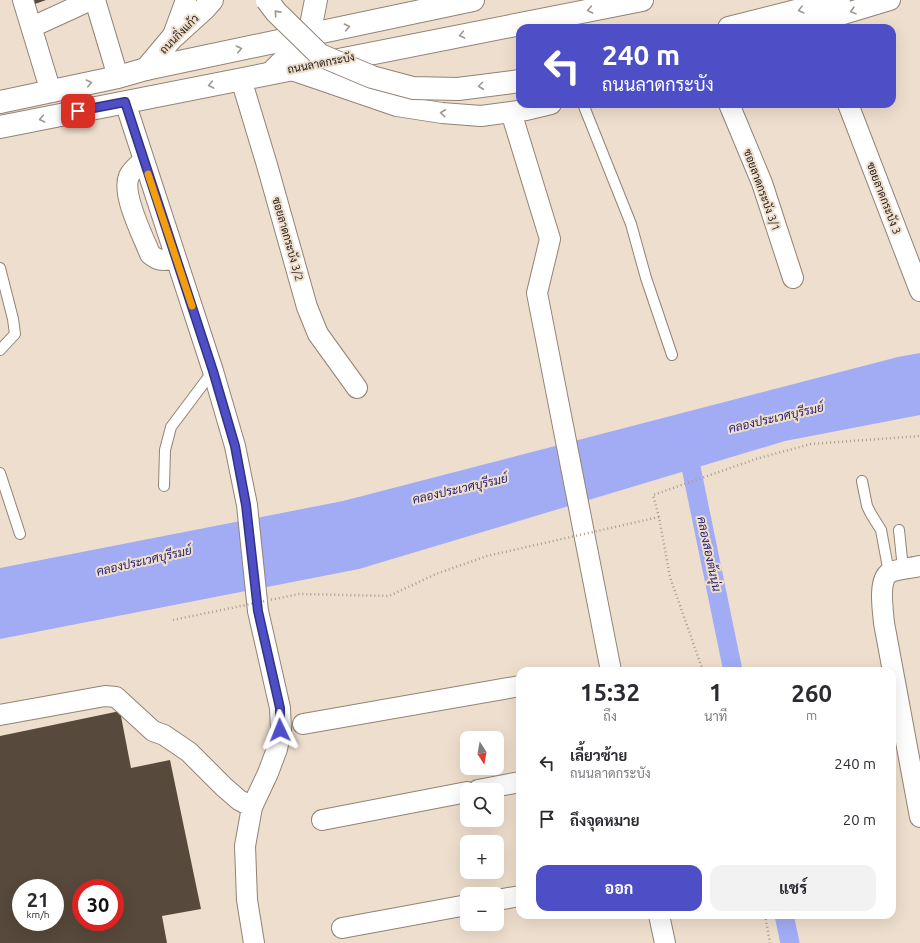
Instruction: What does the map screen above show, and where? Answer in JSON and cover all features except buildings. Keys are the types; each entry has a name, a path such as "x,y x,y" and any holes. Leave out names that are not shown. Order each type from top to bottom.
{"main road":[{"name":"ถนนกิ่งแก้ว","path":"146,69 172,38 206,8 212,0"},
{"path":"267,0 276,12 320,55 372,78 413,88 458,89 516,81"},
{"path":"281,71 309,35 316,0"},
{"path":"0,102 118,77 146,69 473,0"},
{"name":"ถนนลาดกระบัง","path":"520,24 642,0"},
{"path":"745,24 839,0"},
{"name":"ถนนลาดกระบัง","path":"0,127 516,25"}],"street":[{"path":"23,0 51,92"},
{"path":"32,27 91,0"},
{"path":"95,0 118,77"},
{"path":"172,38 186,0"},
{"path":"821,24 890,0"},
{"path":"281,71 397,106 442,113 481,116 531,108"},
{"name":"ซอยลาดกระบัง 3/2","path":"241,79 308,307 318,334 357,388"},
{"path":"125,102 213,371 235,446 246,505 258,611 280,708 280,730 277,749 268,773 252,807 245,846 247,900 254,943"},
{"name":"ซอยลาดกระบัง 3/1","path":"731,108 762,183 793,278"},
{"name":"ซอยลาดกระบัง 3","path":"850,108 920,292"},
{"path":"511,112 550,239 537,293 584,530 608,667"},
{"path":"144,160 129,176 126,190 150,254 155,259 176,259"},
{"path":"892,667 884,623 883,586 885,579 904,569"},
{"path":"303,724 516,687"},
{"path":"896,688 920,817"},
{"path":"0,715 105,696 116,697 153,731 164,735 189,752 224,787 239,800 252,807"},
{"path":"504,785 516,783"},
{"path":"322,820 460,793"},
{"path":"504,899 516,897"},
{"path":"342,928 460,906"},
{"path":"660,919 665,943"}],"lane":[{"path":"585,108 631,224 646,278 672,355"},
{"path":"0,268 13,319 15,334 0,350"},
{"path":"164,486 165,450 171,427 213,371"},
{"path":"0,473 20,534"},
{"path":"862,482 867,506 904,569"},
{"path":"899,530 904,569"}],"path":[{"path":"702,667 670,577 659,517 653,495 759,458 811,444 920,436"},
{"path":"173,620 299,594 389,596 436,574 487,556 659,517"},
{"path":"766,919 770,943"}],"water":[{"name":"คลองประเวศบุรีรมย์","path":"920,353 920,415 785,441 359,569 0,639 0,568 343,501 898,357"}],"waterway":[{"name":"คลองสองต้นนุ่น","path":"686,443 732,667"},
{"name":"คลองสองต้นนุ่น","path":"785,919 790,943"}],"slow traffic":[{"path":"148,174 192,306"}],"route":[{"path":"78,111 125,102 213,371 235,446 246,505 258,611 280,708 280,730"}]}
